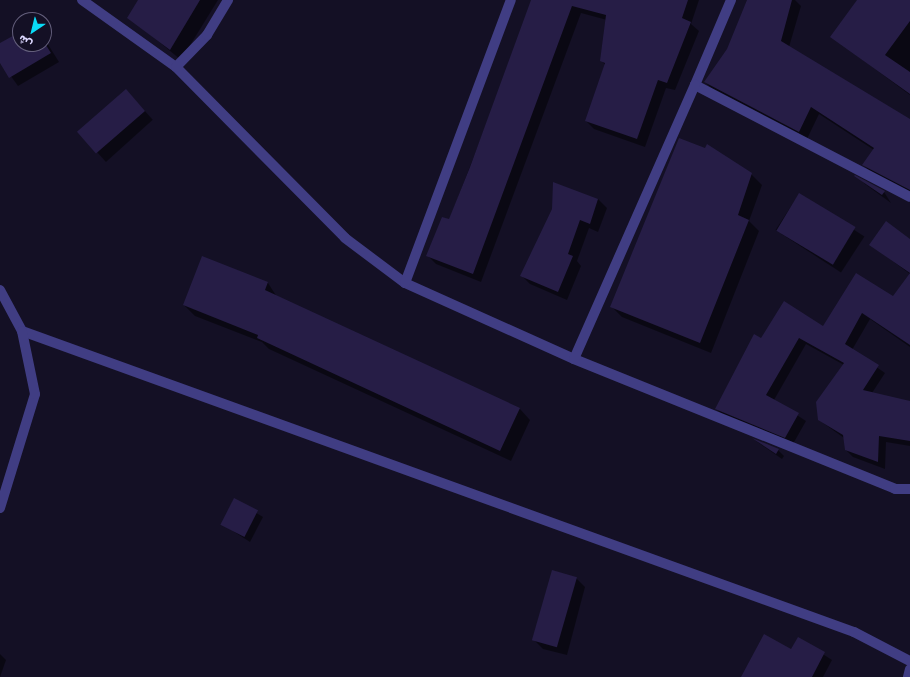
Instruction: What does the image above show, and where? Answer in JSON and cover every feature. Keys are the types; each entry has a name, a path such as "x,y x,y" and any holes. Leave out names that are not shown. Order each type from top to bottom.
{"street":[{"path":"82,0 176,67 345,238 404,283 574,359 895,489 910,489"},
{"path":"176,67 207,35 228,0"},
{"path":"404,283 511,0"},
{"path":"574,359 731,0"},
{"path":"694,85 910,197"},
{"path":"0,290 22,331 35,394 0,508"},
{"path":"22,331 854,632 910,661"},
{"path":"908,677 910,669"}],"building":[{"path":"138,0 200,0 170,50 127,18"},
{"path":"531,0 688,0 682,18 691,22 667,83 658,80 637,139 585,121 605,63 600,61 606,15 572,6 473,274 426,256 442,217 449,219 470,167"},
{"path":"747,0 792,0 781,41 910,119 910,190 862,165 874,148 811,107 799,132 704,82 727,49"},
{"path":"857,0 910,0 910,21 885,55 910,72 910,94 830,37"},
{"path":"12,36 12,52 51,53 9,78 0,63 0,43"},
{"path":"126,89 145,111 96,154 77,132"},
{"path":"679,138 705,148 707,144 752,173 738,215 749,220 700,343 610,307"},
{"path":"855,175 885,191 882,195 854,176"},
{"path":"553,182 598,199 590,224 580,220 568,254 573,256 558,292 520,276 552,209"},
{"path":"799,193 856,227 833,265 776,231"},
{"path":"886,221 910,239 910,273 869,245"},
{"path":"202,256 268,282 265,290 520,408 500,451 257,338 258,335 183,305"},
{"path":"856,273 893,296 910,273 910,345 862,313 845,344 879,365 863,390 910,401 910,441 879,436 878,462 845,450 843,435 818,420 816,402 844,363 799,338 766,395 799,413 785,438 715,409 754,334 761,338 784,301 823,326"},
{"path":"752,438 779,449 776,454"},
{"path":"234,498 258,510 244,537 220,525"},
{"path":"552,570 577,577 557,647 532,640"},
{"path":"764,634 791,649 798,637 825,652 812,677 741,677"}]}
